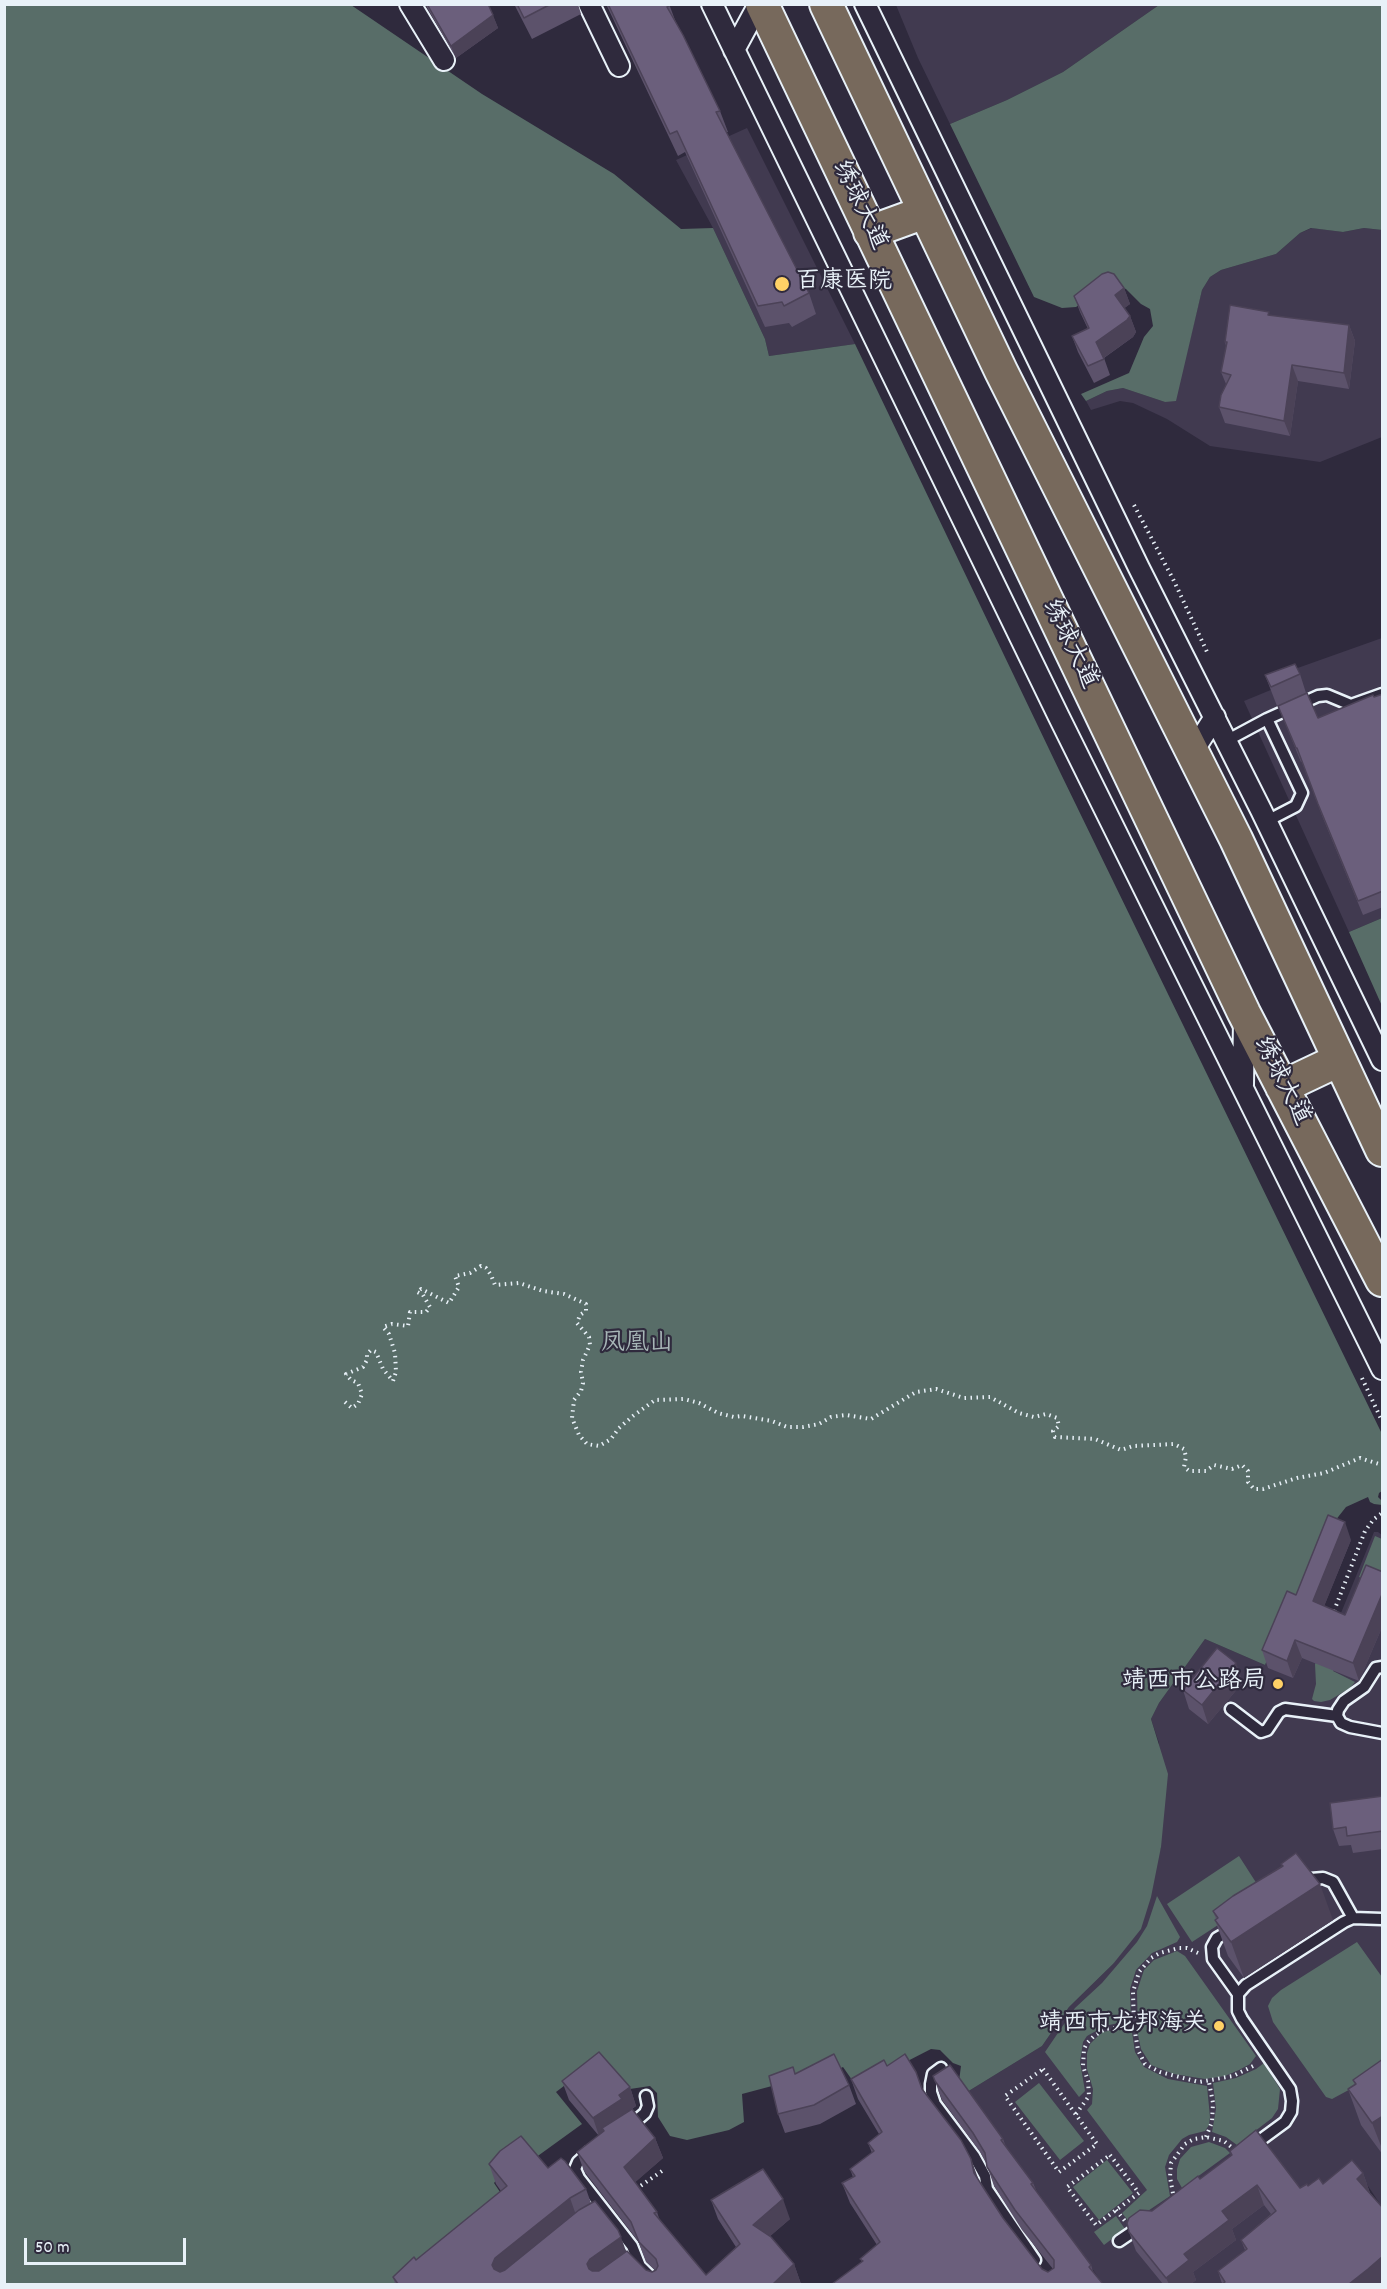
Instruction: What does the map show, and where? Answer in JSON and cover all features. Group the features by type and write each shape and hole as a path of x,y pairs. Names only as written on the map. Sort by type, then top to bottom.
{"main road":[{"name":"绣球大道","path":"760,4 1244,1013 1383,1280"},
{"path":"826,4 1000,371 1194,751 1383,1150"},
{"path":"870,232 925,212"},
{"path":"1282,1088 1340,1060"}],"street":[{"path":"410,4 444,60"},
{"path":"589,4 619,66"},
{"path":"712,4 1054,706 1383,1369"},
{"path":"734,50 760,4"},
{"path":"865,4 1146,581 1383,1060"},
{"path":"1119,604 1146,581"},
{"path":"1194,751 1215,717"},
{"path":"1236,839 1264,816"},
{"path":"1272,913 1299,889"},
{"path":"1243,1089 1244,1013"}],"lane":[{"path":"1226,741 1318,696 1327,695 1351,705 1383,694"},
{"path":"1264,816 1296,806 1302,793 1267,719"},
{"path":"1383,1667 1376,1668 1364,1687 1344,1701 1338,1710 1341,1723 1350,1727 1383,1733"},
{"path":"1231,1709 1261,1732 1267,1730 1279,1712 1285,1709 1338,1716"},
{"path":"1292,1891 1311,1880 1323,1878 1334,1882 1353,1918"},
{"path":"1238,1994 1246,1985 1274,1966 1353,1918 1383,1919"},
{"path":"1236,1927 1217,1938 1212,1947 1214,1959 1238,1994 1238,2012 1290,2089 1292,2101 1291,2112 1285,2122 1239,2156"},
{"path":"941,2068 933,2074 931,2084 935,2104 974,2156 985,2176 987,2189 1040,2267"},
{"path":"619,2133 639,2120 645,2113 648,2106 646,2096"},
{"path":"598,2145 583,2156 575,2169 600,2212 632,2246 632,2264 658,2284"},
{"path":"1119,2241 1174,2203"}],"path":[{"path":"345,1402 352,1408 358,1404 362,1394 358,1383 346,1374 363,1367 367,1354 371,1350 376,1352 383,1369 393,1381 396,1372 395,1353 389,1334 383,1327 392,1324 408,1326 410,1312 426,1312 429,1306 423,1295 417,1292 421,1288 449,1303 459,1287 455,1276 470,1273 481,1266 486,1268 495,1285 519,1283 543,1291 564,1294 586,1304 586,1311 580,1315 577,1323 590,1337 591,1345 583,1360 581,1372 583,1383 581,1391 574,1400 572,1418 579,1435 588,1444 599,1446 611,1439 619,1428 655,1400 684,1399 734,1417 742,1416 772,1421 787,1427 803,1427 819,1424 831,1417 846,1415 871,1419 916,1392 936,1389 964,1398 990,1397 1019,1413 1035,1417 1046,1414 1058,1418 1059,1426 1053,1431 1055,1437 1095,1439 1121,1450 1133,1446 1174,1444 1184,1449 1186,1457 1184,1467 1189,1471 1206,1471 1214,1465 1232,1469 1242,1466 1248,1471 1248,1482 1254,1488 1263,1489 1297,1478 1323,1473 1360,1458 1383,1465"},
{"path":"1334,1611 1365,1531 1374,1519 1383,1514"},
{"path":"1214,1959 1202,1956 1194,1950 1179,1948 1160,1953 1143,1966 1135,1981 1133,1992 1134,2026 1138,2050 1145,2064 1167,2075 1209,2082 1251,2069 1266,2054"},
{"path":"1076,2114 1089,2096 1088,2080 1083,2066 1084,2049 1087,2043 1105,2029 1134,2026"},
{"path":"1043,2069 1076,2114 1097,2144 1059,2172 1005,2096 1043,2069"},
{"path":"1206,2137 1212,2122 1213,2103 1209,2082"},
{"path":"1174,2203 1170,2177 1171,2163 1185,2144 1194,2139 1206,2137 1224,2141 1239,2156"},
{"path":"1110,2155 1139,2193 1116,2210 1096,2225 1067,2187 1110,2155"},
{"path":"600,2212 665,2169"}],"shaded area":[{"path":"896,5 1159,5 1063,72 1007,100 950,124 918,58"},
{"name":"百康医院","path":"747,128 855,344 769,356 765,339 713,228 676,160"},
{"path":"1312,228 1343,232 1364,228 1382,230 1382,437 1320,462 1210,446 1167,419 1133,403 1120,401 1091,410 1086,401 1107,391 1123,388 1165,402 1186,355 1202,290 1210,277 1221,270 1276,254 1300,233"},
{"path":"1382,638 1382,918 1349,932 1244,701 1295,680 1292,670"},
{"name":"靖西市龙邦海关","path":"1374,1532 1382,1535 1382,2207 1358,2171 1243,2260 1220,2284 1103,2284 967,2092 1042,2046 1069,2007 1113,1964 1161,1848 1159,1743 1151,1719 1159,1703 1205,1639 1265,1665 1290,1603 1335,1619 1341,1613"}],"green space":[{"name":"凤凰山","path":"5,5 351,5 482,94 614,174 681,229 713,228 765,339 769,356 855,344 1382,1434 1382,1491 1378,1497 1382,1505 1370,1502 1368,1497 1346,1507 1331,1526 1299,1606 1290,1604 1265,1665 1205,1639 1159,1703 1151,1719 1168,1774 1161,1847 1151,1897 1141,1929 1113,1964 1069,2007 1042,2046 967,2092 959,2081 961,2066 953,2063 940,2050 931,2049 857,2087 843,2067 811,2082 772,2086 742,2094 744,2122 729,2130 687,2140 670,2136 658,2117 657,2093 650,2086 630,2089 577,2076 556,2092 582,2124 535,2158 505,2169 494,2183 510,2207 400,2284 5,2284"},
{"path":"1159,5 1382,5 1382,230 1364,228 1343,232 1311,228 1300,233 1276,254 1221,270 1210,277 1202,290 1176,401 1165,402 1123,388 1107,391 1086,401 1081,394 1129,373 1144,337 1153,326 1150,309 1141,304 1126,289 1114,284 1103,288 1076,307 1062,308 1034,297 950,124 1007,100 1063,72"},
{"path":"1382,918 1382,1006 1349,932"},
{"path":"1375,1536 1382,1539 1382,1586 1359,1577"},
{"path":"1351,1627 1333,1671 1355,1682 1350,1688 1330,1700 1314,1701 1312,1699 1316,1684 1315,1664 1318,1658"},
{"path":"1239,1856 1264,1895 1192,1942 1167,1904"},
{"path":"1157,1896 1180,1937 1177,1942 1152,1953 1136,1970 1130,1989 1131,2020 1105,2026 1087,2036 1083,2042 1080,2062 1085,2091 1079,2097 1045,2052 1075,2008 1102,1983 1137,1942 1147,1926"},
{"path":"1357,1942 1382,1977 1382,2072 1332,2099 1326,2097 1273,2022 1268,2006 1272,1998 1281,1990"},
{"path":"1177,1951 1185,1956 1256,2056 1250,2064 1225,2076 1205,2079 1174,2074 1151,2065 1141,2049 1138,2035 1137,1991 1144,1970 1154,1960"},
{"path":"1128,2028 1132,2032 1135,2052 1144,2067 1168,2079 1207,2086 1210,2117 1205,2131 1182,2139 1169,2155 1165,2167 1170,2196 1130,2223 1122,2213 1147,2190 1087,2110 1092,2104 1093,2089 1087,2069 1087,2053 1090,2044 1102,2032"},
{"path":"1264,2063 1280,2089 1278,2109 1272,2118 1237,2145 1226,2137 1212,2132 1216,2109 1213,2083 1236,2078"},
{"path":"1039,2083 1084,2141 1060,2160 1015,2102"},
{"path":"1209,2142 1225,2148 1230,2153 1182,2188 1177,2179 1180,2159 1191,2147"},
{"path":"1107,2160 1133,2193 1099,2220 1073,2187"},
{"path":"1116,2216 1125,2229 1104,2245 1094,2232"}],"building":[{"path":"427,4 488,4 493,15 451,46"},
{"path":"517,4 551,4 524,18"},
{"path":"608,4 669,4 667,7 720,111 716,112 809,293 784,306 782,302 758,306 677,131 670,134"},
{"path":"1108,272 1114,274 1124,288 1115,295 1130,316 1096,342 1104,359 1088,366 1072,336 1089,328 1074,296 1102,274"},
{"path":"1230,305 1269,312 1268,315 1349,325 1344,373 1292,365 1284,421 1219,407 1221,395 1231,375 1221,372 1227,342 1225,342"},
{"path":"1295,664 1300,674 1271,687 1265,675"},
{"path":"1307,693 1318,718 1373,695 1374,697 1383,694 1383,891 1358,901 1278,706"},
{"path":"1328,1515 1345,1522 1313,1601 1345,1615 1366,1565 1383,1572 1383,1592 1353,1663 1295,1640 1287,1661 1262,1650 1287,1591 1296,1595"},
{"path":"1217,1648 1236,1663 1202,1705 1183,1690"},
{"path":"1383,1796 1383,1831 1347,1836 1346,1827 1333,1829 1330,1803"},
{"path":"1296,1853 1320,1884 1231,1942 1215,1920 1218,1918 1213,1911 1233,1896 1283,1866 1281,1864"},
{"path":"599,2052 630,2087 619,2095 622,2099 593,2118 562,2081"},
{"path":"834,2054 849,2085 814,2105 778,2114 769,2076 793,2067 795,2074"},
{"path":"905,2054 916,2072 922,2089 961,2140 971,2159 974,2173 1003,2218 1042,2269 1048,2272 1054,2268 1054,2260 1015,2210 987,2167 985,2153 973,2133 935,2081 933,2076 950,2065 1103,2284 832,2284 863,2261 860,2259 880,2242 842,2183 855,2176 850,2169 874,2151 868,2143 882,2132 851,2079 884,2060 887,2066"},
{"path":"1383,2059 1383,2116 1372,2123 1348,2089 1356,2084 1353,2080"},
{"path":"632,2109 655,2138 624,2167 657,2212 654,2213 706,2275 740,2244 711,2200 763,2169 783,2199 753,2225 771,2237 794,2264 773,2284 398,2284 393,2277 414,2257 416,2260 507,2186 489,2164 500,2151 521,2136 548,2168 561,2158 565,2161 586,2189 570,2198 495,2258 492,2265 494,2269 500,2272 505,2270 579,2210 595,2201 621,2237 590,2259 587,2264 589,2269 599,2271 627,2251 646,2270 652,2272 656,2270 658,2266 656,2259 639,2242 631,2222 577,2152 604,2131 602,2128"},
{"path":"1256,2130 1300,2188 1307,2184 1308,2186 1319,2178 1323,2184 1352,2160 1363,2173 1357,2179 1383,2208 1383,2256 1349,2284 1222,2284 1225,2282 1218,2271 1247,2249 1241,2240 1276,2211 1257,2185 1222,2211 1229,2220 1184,2254 1189,2260 1166,2278 1129,2232 1127,2223 1129,2218 1140,2210 1152,2211 1198,2176 1200,2179 1232,2155 1230,2151"}],"place":[{"name":"百康医院","path":"782,284"},
{"name":"靖西市公路局","path":"1278,1684"},
{"name":"靖西市龙邦海关","path":"1219,2026"}]}
